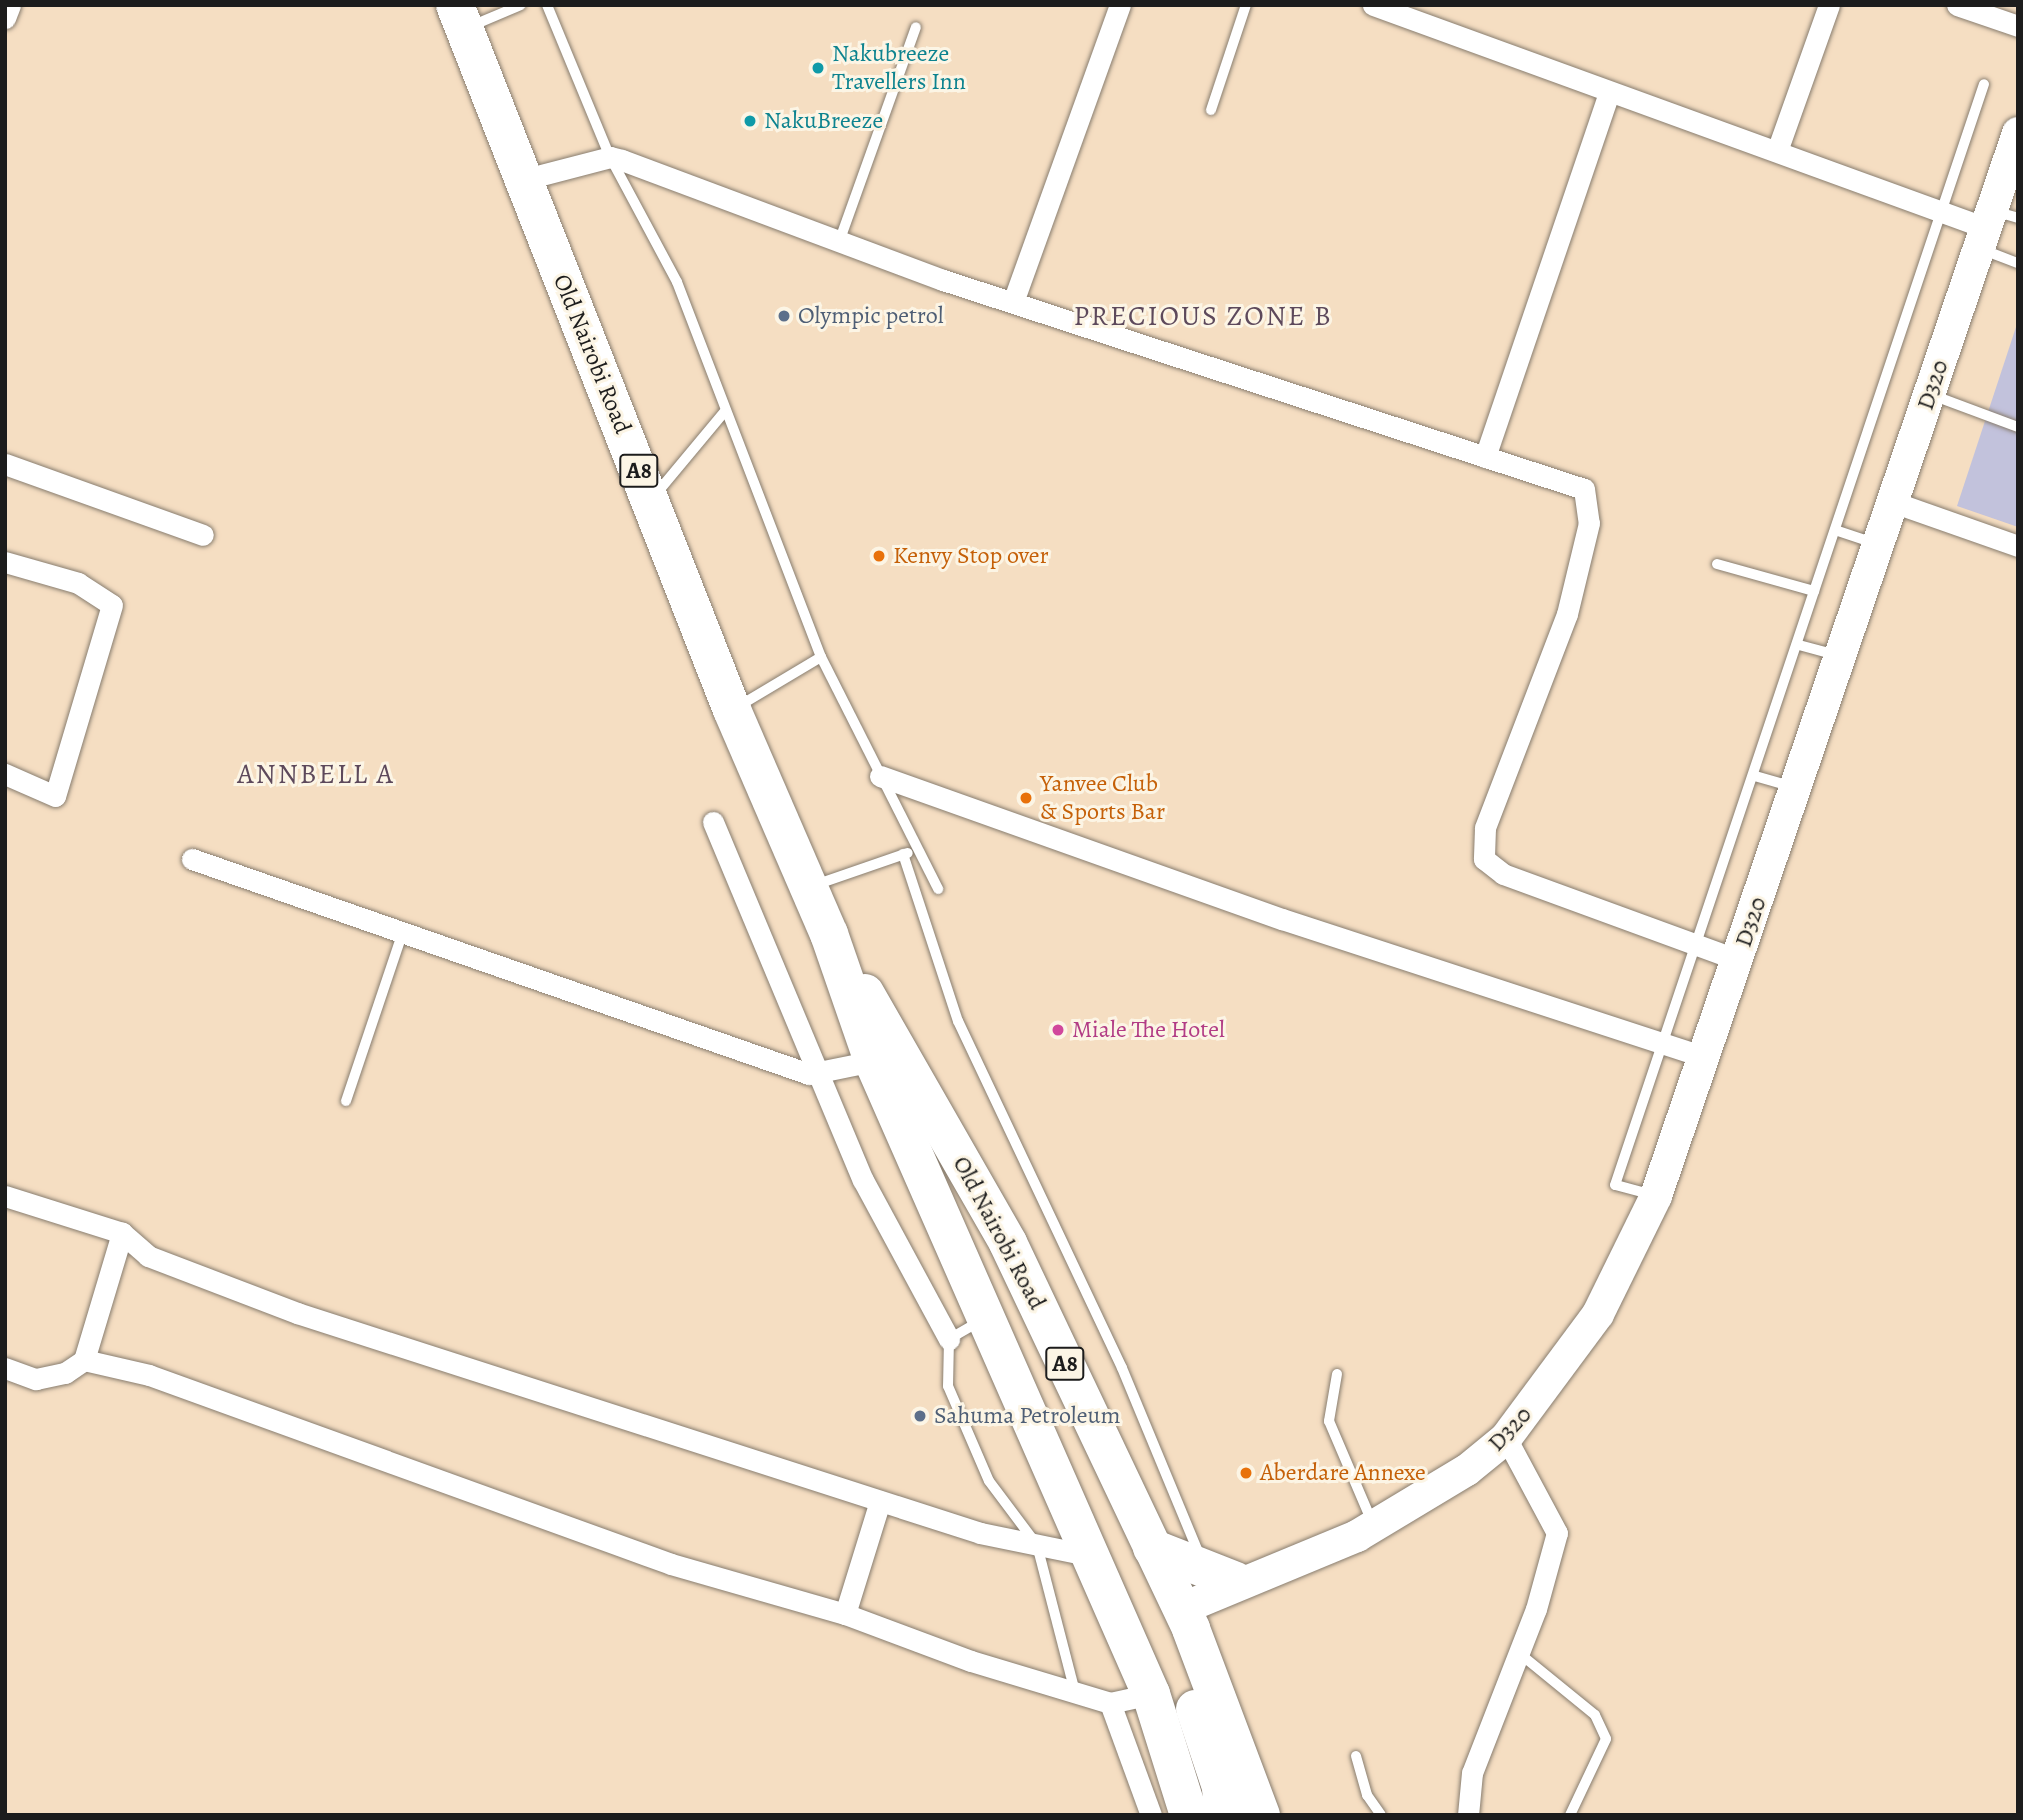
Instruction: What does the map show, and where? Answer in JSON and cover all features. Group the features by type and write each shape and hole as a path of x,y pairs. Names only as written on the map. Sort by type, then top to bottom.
{"highway":[{"name":"Old Nairobi Road","path":"460,17 732,709 829,934 873,1061 962,1256 1151,1694 1189,1815"},
{"name":"Old Nairobi Road","path":"829,934 1008,1243 1152,1548 1261,1815"},
{"path":"962,1256 1181,1621 1222,1787 1223,1815"},
{"path":"1152,1548 1222,1578"}],"street":[{"path":"5,18 10,5"},
{"path":"1013,302 1120,5"},
{"path":"1373,5 1405,11 1609,93 1944,211 1994,226"},
{"path":"1777,151 1829,5"},
{"path":"1957,5 2018,26"},
{"path":"1485,457 1609,93"},
{"name":"D320","path":"1181,1621 1222,1578 1285,1567 1375,1527 1506,1438 1598,1314 1656,1196 1702,1056 1738,960 1836,655 1994,226 2018,133"},
{"path":"522,180 610,157 839,242 1013,302 1584,489 1589,523 1567,614 1485,828 1484,859 1503,874 1738,960"},
{"path":"5,464 203,535"},
{"path":"1893,502 2018,546"},
{"path":"5,562 78,583 112,606 55,796 5,774"},
{"path":"880,776 1660,1044 1702,1056"},
{"path":"713,822 863,1180 949,1339"},
{"path":"192,859 404,929 816,1073 873,1061"},
{"path":"5,1196 122,1233 148,1256 297,1313 880,1501 1037,1545 1092,1556"},
{"path":"5,1368 36,1379 65,1373 84,1360 122,1233"},
{"path":"84,1360 149,1375 671,1564 845,1614 1110,1703 1151,1694"},
{"path":"1468,1815 1472,1773 1519,1653 1557,1533 1506,1438"},
{"path":"845,1614 880,1501"},
{"name":"D320","path":"1181,1621 1247,1598 1285,1567"},
{"path":"1110,1703 1151,1815"}],"lane":[{"path":"460,17 521,5"},
{"path":"547,5 610,157 677,282 821,657 938,889"},
{"path":"1211,110 1246,5"},
{"path":"839,242 916,27"},
{"path":"1656,1196 1615,1185 1660,1044 1799,645 1814,591 1944,211 1984,84"},
{"path":"1994,226 2018,263"},
{"path":"1930,394 2018,426"},
{"path":"651,501 726,410"},
{"path":"1835,530 1877,544"},
{"path":"1717,565 1814,591"},
{"path":"1799,645 1836,655"},
{"path":"732,709 821,657"},
{"path":"1755,776 1795,787"},
{"path":"809,887 918,850"},
{"path":"903,854 958,1021 1222,1578"},
{"path":"346,1101 404,929"},
{"path":"988,1316 949,1339 948,1385 989,1481 1037,1545 1075,1692"},
{"path":"1337,1374 1329,1421 1375,1527"},
{"path":"1519,1653 1595,1715 1606,1739 1570,1815"},
{"path":"1356,1756 1367,1795 1381,1815"}],"shaded area":[{"path":"2018,321 2018,527 1957,506"}],"place":[{"name":"Nakubreeze Travellers Inn","path":"818,68"},
{"name":"NakuBreeze","path":"750,121"},
{"name":"Olympic petrol","path":"784,316"},
{"name":"Kenvy Stop over","path":"879,556"},
{"name":"Yanvee Club & Sports Bar","path":"1026,798"},
{"name":"Miale The Hotel","path":"1058,1030"},
{"name":"Sahuma Petroleum","path":"920,1416"},
{"name":"Aberdare Annexe","path":"1246,1473"}],"district":[{"name":"PRECIOUS ZONE B","path":"1203,316"},
{"name":"ANNBELL A","path":"316,774"}]}
